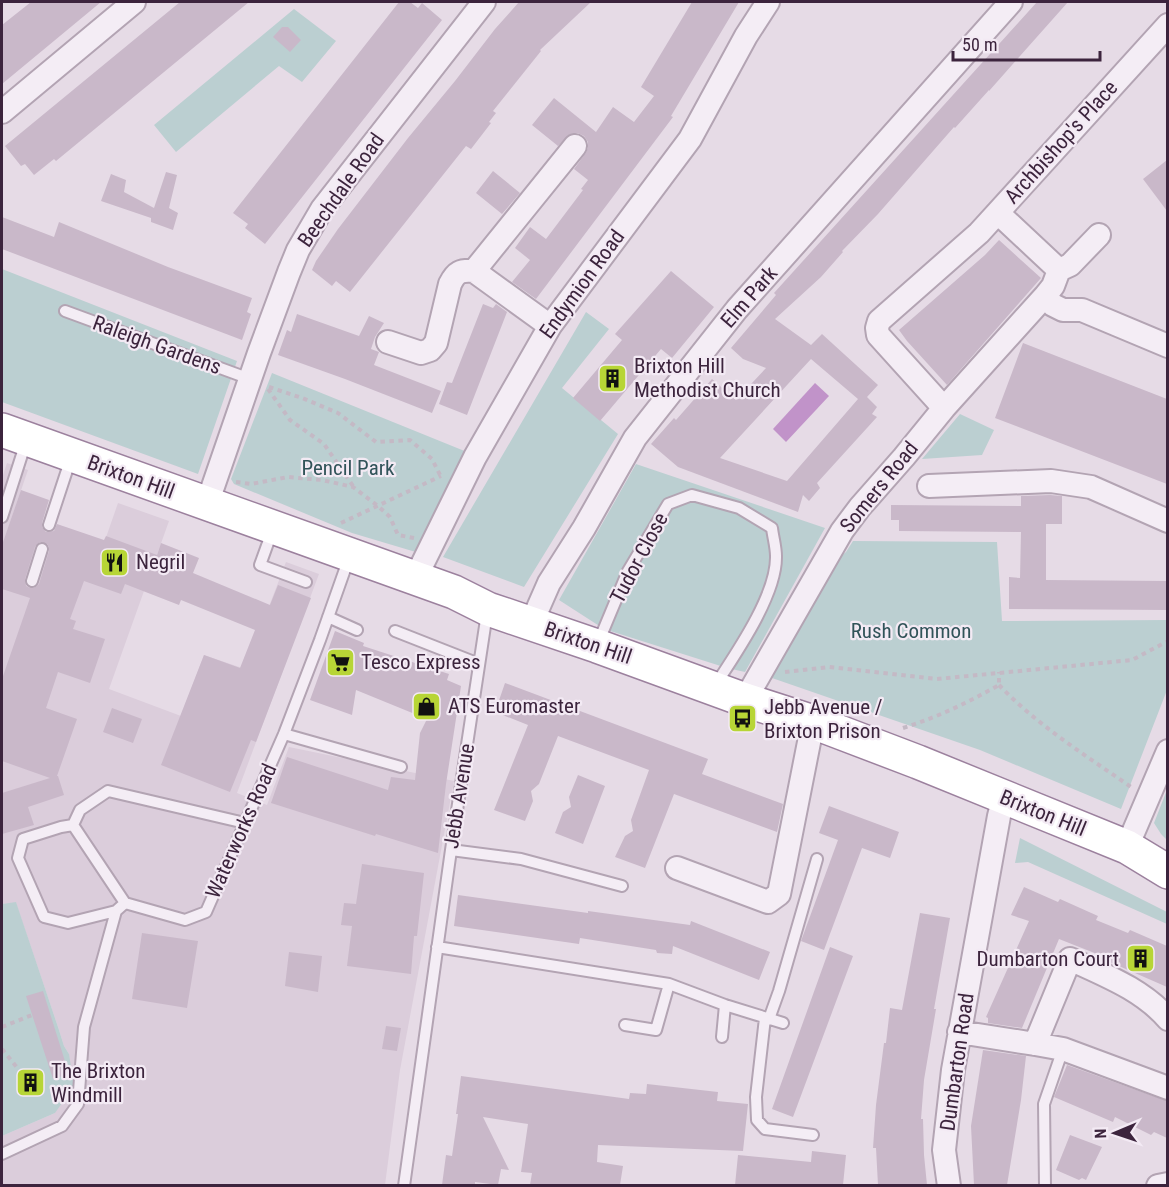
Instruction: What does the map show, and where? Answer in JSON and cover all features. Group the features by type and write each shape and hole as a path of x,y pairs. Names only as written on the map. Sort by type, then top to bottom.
{"highway":[{"name":"Brixton Hill","path":"14,434 72,455 211,493 273,528 454,592 488,609 813,722 918,762 1127,847 1167,872"}],"street":[{"path":"2,112 134,2"},
{"name":"Endymion Road","path":"415,579 475,457 550,326 690,139 746,36 768,2"},
{"name":"Elm Park","path":"531,624 549,583 584,528 635,438 737,309 1011,2"},
{"name":"Beechdale Road","path":"211,493 258,382 289,272 309,229 477,4"},
{"name":"Archbishop's Place","path":"944,408 878,335 879,321 979,233 1167,25"},
{"path":"474,271 575,146"},
{"path":"998,213 1059,270 1070,265 1099,235"},
{"path":"388,342 421,353 430,350 436,343 450,284 455,275 463,270 474,271 550,326"},
{"name":"Somers Road","path":"745,700 842,531 944,408 1045,296 1053,286 1059,270"},
{"path":"1045,296 1053,305 1063,310 1082,310 1167,346"},
{"path":"929,486 1061,482 1091,487 1167,521"},
{"path":"677,868 768,902 779,894 813,722"},
{"path":"1127,847 1167,751"},
{"name":"Dumbarton Road","path":"949,1185 944,1149 953,1070 1004,797"},
{"path":"1035,1044 1070,960 1123,983 1160,1010 1167,1019"},
{"path":"959,1032 1063,1050 1167,1088"},
{"path":"1158,1185 1167,1184"}],"lane":[{"name":"Raleigh Gardens","path":"64,311 258,382"},
{"path":"2,517 14,434"},
{"path":"49,525 72,455"},
{"name":"Tudor Close","path":"597,646 628,571 668,504 692,495 739,508 772,528 777,557 770,591 714,688"},
{"path":"273,528 260,565 306,582"},
{"path":"32,581 42,549"},
{"name":"Waterworks Road","path":"125,903 185,920 206,912 284,734 350,555"},
{"name":"Jebb Avenue","path":"404,1185 451,850 488,609"},
{"path":"328,617 357,630"},
{"path":"394,631 480,664"},
{"path":"284,734 401,767"},
{"path":"73,825 80,810 108,791 245,823"},
{"path":"73,825 125,903 116,911 68,923 44,917 18,858 23,839 61,826 73,825"},
{"path":"451,850 521,859 622,886"},
{"path":"813,1135 765,1129 757,1119 756,1097 767,1018 780,991 817,859"},
{"path":"2,1154 62,1126 78,1104 84,1027 116,911"},
{"path":"437,948 669,984 783,1023"},
{"path":"625,1025 656,1030 669,984"},
{"path":"722,1036 725,1005"},
{"path":"1046,1185 1044,1104 1063,1050"}],"path":[{"path":"258,382 338,413 376,442 410,440 432,459 441,476 441,485"},
{"path":"258,382 290,420 324,444 353,486 390,518 398,535 421,540 431,546"},
{"path":"337,526 441,476"},
{"path":"211,493 232,482 251,484 288,477 353,486"},
{"path":"783,672 829,667 937,679 1132,660 1167,641"},
{"path":"999,672 999,685 1016,702 1134,789"},
{"path":"902,729 960,706 999,685"},
{"path":"2,1027 32,1015"},
{"path":"2,1049 24,1076"}],"shaded area":[{"path":"815,383 829,396 786,442 773,429"},
{"path":"7,463 28,470 4,540 33,547 95,569 118,503 169,521 109,689 181,716 204,655 245,669 286,562 319,574 237,793 267,805 289,747 454,781 400,1070 385,1185 2,1185 2,1136 55,1113 69,1054 64,1046 16,903 2,904 2,478"}],"green space":[{"path":"294,9 336,41 302,82 279,66 176,152 154,125"},
{"path":"2,269 237,361 198,474 2,402"},
{"path":"586,312 609,329 562,388 618,434 524,587 443,557"},
{"name":"Pencil Park","path":"272,373 467,452 419,553 352,533 234,484 231,479"},
{"path":"960,414 994,430 982,455 922,459"},
{"path":"636,464 825,528 745,672 604,629 559,600"},
{"name":"Rush Common","path":"853,541 997,542 1002,621 1167,620 1167,690 1121,809 980,750 772,678 803,618 839,558"},
{"path":"1167,790 1167,840 1154,823"},
{"path":"1020,838 1167,912 1167,924 1028,862 1015,863"},
{"path":"16,902 64,1046 69,1054 74,1086 55,1113 2,1136 2,904"}],"building":[{"path":"31,2 101,2 2,84 2,25"},
{"path":"180,2 249,2 56,161 54,159 34,175 25,164 21,166 5,146"},
{"path":"399,2 410,2 418,8 422,3 442,20 265,244 245,228 248,224 233,213"},
{"path":"519,2 591,2 540,50 493,111 496,113 489,122 491,123 471,149 466,146 350,292 336,281 332,286 312,270 316,261 408,138"},
{"path":"692,2 739,2 671,116 673,117 536,299 512,282 530,260 515,248 530,227 546,239 583,190 581,189 588,180 574,169 585,154 588,142 578,133 570,134 558,146 532,125 554,98 596,132 613,107 634,122 654,96 641,87"},
{"path":"1037,2 1068,2 821,277 775,319 811,345 822,334 878,385 867,397 877,407 872,414 877,417 817,483 820,488 809,501 803,495 798,512 678,467 651,444 674,418 676,420 712,379 736,400 766,368 743,359 731,348 776,295 774,293","holes":["811,359 858,399 787,481 720,458"]},
{"path":"282,27 288,27 301,40 290,52 273,37"},
{"path":"1167,160 1167,211 1143,179"},
{"path":"493,171 520,193 502,214 476,193"},
{"path":"166,172 177,175 169,208 178,213 173,230 151,222 151,218 101,201 111,174 126,180 124,192 154,208"},
{"path":"2,217 54,237 59,222 168,267 252,298 247,312 251,314 242,340 2,249"},
{"path":"999,240 1041,278 947,385 899,330"},
{"path":"671,271 714,307 672,358 661,349 600,421 573,398 622,340 615,334"},
{"path":"483,304 493,308 496,304 507,312 467,415 439,404 447,382 452,383"},
{"path":"297,314 359,336 369,316 384,323 371,349 379,352 374,365 441,391 432,413 278,355 287,330 291,332"},
{"path":"1023,343 1167,399 1167,484 995,418"},
{"path":"21,490 49,500 42,523 46,532 54,531 57,524 104,540 106,536 157,555 161,543 199,558 193,573 270,605 278,585 311,598 256,742 251,740 230,792 161,765 204,655 240,668 255,630 181,600 179,605 125,584 121,594 84,581 70,619 76,621 73,629 105,639 90,683 58,672 46,708 77,719 57,776 64,795 28,807 34,825 2,834 2,793 50,778 2,761 2,679 30,598 2,589 2,545","holes":["40,542 47,544 49,551 39,584 30,588 26,586 25,579 35,547"]},
{"path":"1021,496 1062,496 1062,524 1046,524 1046,580 1167,581 1167,610 1009,609 1009,577 1020,578 1021,532 899,531 899,520 891,520 891,505 1021,506"},
{"path":"335,631 364,643 363,646 449,674 447,680 461,686 438,853 271,803 287,757 388,790 391,777 415,780 420,733 427,719 356,690 352,715 310,700"},
{"path":"505,683 708,759 702,774 783,804 777,832 674,794 645,868 615,857 625,836 633,831 631,820 649,770 558,736 539,784 531,791 533,801 525,821 494,810 528,725 495,712"},
{"path":"112,708 142,719 133,743 103,732"},
{"path":"578,775 605,786 583,844 555,833 563,812 571,807 569,797"},
{"path":"829,806 899,832 890,858 862,848 824,950 801,941 838,840 819,833"},
{"path":"362,864 424,873 417,936 414,936 411,974 347,966 352,926 341,925 344,903 356,904"},
{"name":"Dumbarton Court","path":"1024,887 1058,902 1060,899 1098,916 1096,920 1128,933 1130,930 1167,946 1167,987 1059,939 1022,1028 988,1023 986,1017 1029,921 1011,915"},
{"path":"458,895 690,925 691,921 770,952 759,980 673,946 672,954 657,953 656,950 580,938 579,944 454,926"},
{"path":"920,913 950,918 924,1080 921,1119 923,1119 927,1185 878,1185 876,1148 873,1148 884,1043 886,1043 890,1008 902,1010"},
{"path":"142,933 198,941 187,1008 132,999"},
{"path":"830,947 853,956 793,1117 772,1109"},
{"path":"289,952 322,956 318,992 285,986"},
{"path":"43,991 69,1074 53,1079 26,996"},
{"path":"386,1026 401,1028 397,1051 382,1049"},
{"path":"983,1050 1026,1056 1007,1185 974,1185 971,1126"},
{"path":"1067,1065 1167,1101 1167,1138 1154,1132 1151,1135 1115,1117 1113,1122 1054,1097"},
{"name":"The Brixton Windmill","path":"30,1074 42,1076 38,1088 33,1092 22,1092 21,1081 24,1076"},
{"path":"461,1076 629,1099 630,1093 646,1094 647,1084 718,1092 717,1101 748,1104 743,1151 598,1145 597,1162 623,1166 620,1185 530,1185 532,1173 521,1172 528,1124 483,1117 509,1170 501,1169 498,1185 475,1182 475,1185 442,1185 446,1155 452,1156"},
{"path":"1070,1135 1102,1147 1086,1180 1082,1178 1079,1180 1056,1170"},
{"path":"812,1151 846,1155 843,1185 735,1185 738,1155 811,1162"}],"place":[{"name":"Brixton Hill Methodist Church","path":"613,378"},
{"name":"Negril","path":"115,562"},
{"name":"Tesco Express","path":"340,662"},
{"name":"ATS Euromaster","path":"427,706"},
{"name":"Jebb Avenue / Brixton Prison","path":"743,719"},
{"name":"Dumbarton Court","path":"1140,959"},
{"name":"The Brixton Windmill","path":"30,1083"}]}
